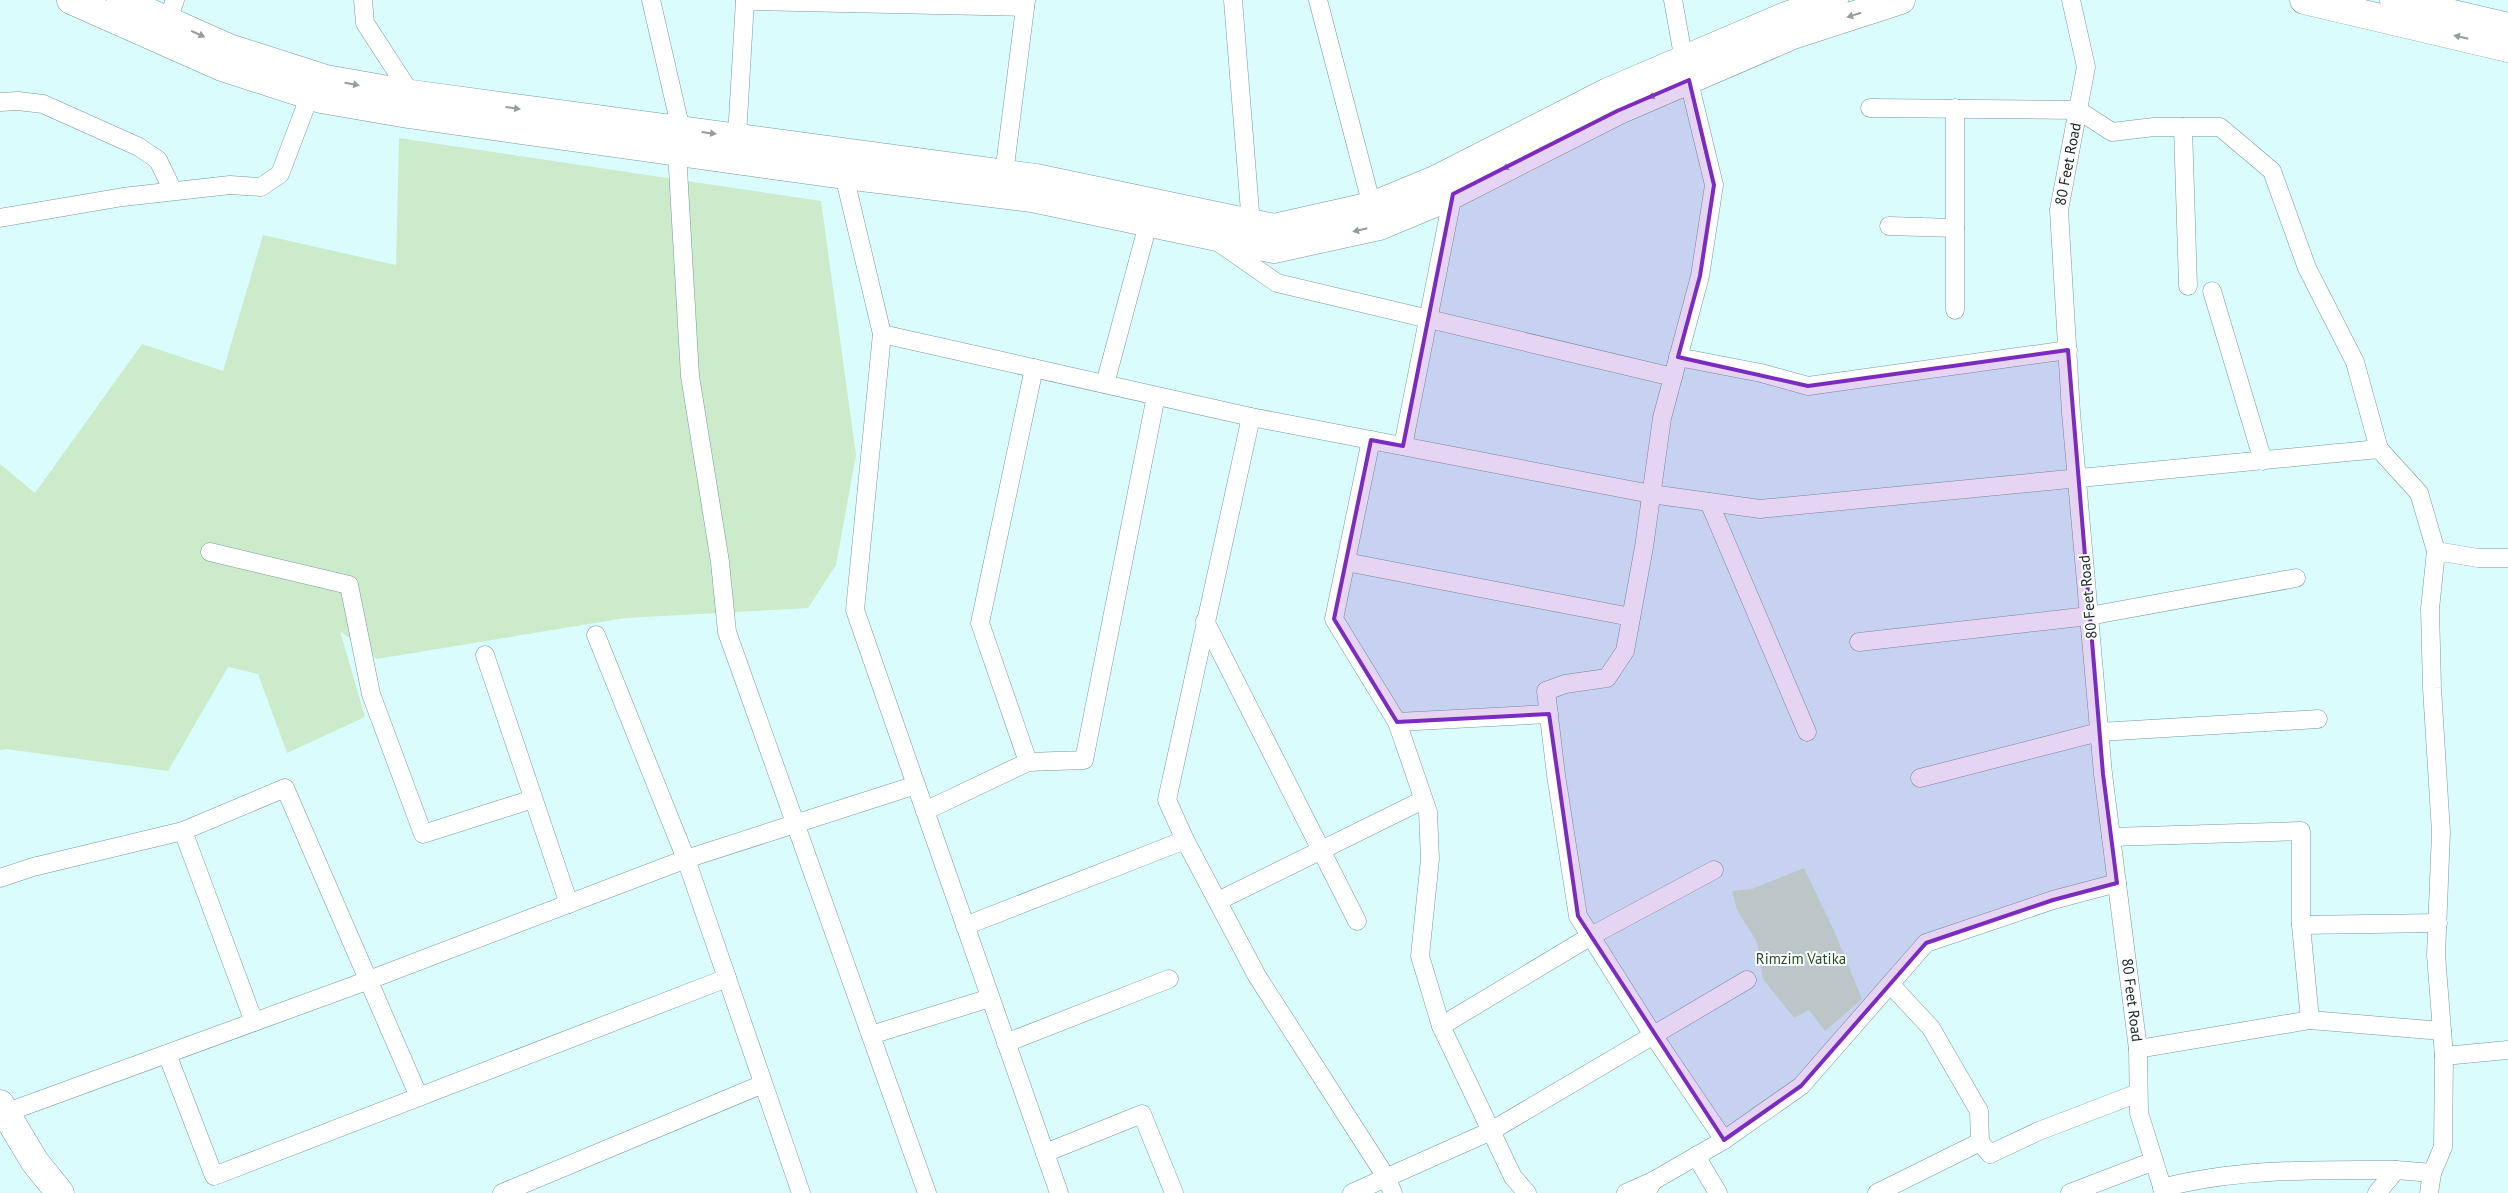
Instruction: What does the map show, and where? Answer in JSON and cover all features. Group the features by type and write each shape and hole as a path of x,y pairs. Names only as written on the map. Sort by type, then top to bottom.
{"highway":[{"path":"71,0 168,20 222,67 310,95 408,114 679,141 847,163 1036,178 1274,228 1372,206 1435,180 1608,92 1686,71 1900,0"},
{"path":"121,0 229,48 326,79 679,141 737,137 847,163 1032,198 1148,224 1274,249 1379,226 1453,194 1617,111 1786,16 1834,0"},
{"path":"2304,0 2508,48"},
{"path":"2394,0 2508,27"},
{"path":"3,1108 35,1162 60,1193"}],"street":[{"path":"363,0 366,23 411,94"},
{"path":"651,0 679,141 690,376 720,562 727,632 927,1193"},
{"path":"737,137 745,0 1025,3 1004,174"},
{"path":"1232,0 1251,224"},
{"path":"1318,0 1372,206"},
{"path":"1673,0 1686,71 1714,185 1700,276 1662,418 1625,651 1607,678 1565,684 1546,691 1556,775 1578,916 1653,1035 1724,1140"},
{"name":"80 Feet Road","path":"2071,0 2086,67 2059,210 2068,350 2099,732 2138,1049 2139,1113 2163,1190"},
{"path":"0,218 123,197 230,185 260,187 280,174 310,95"},
{"path":"0,102 18,101 43,104 139,147 158,160 174,191"},
{"path":"1870,108 2078,110 2112,132 2154,127 2220,127 2272,171 2307,268 2355,362 2379,449 2419,493 2436,551 2430,609 2432,688 2441,832 2436,955 2444,1056 2444,1147 2432,1173 2429,1193"},
{"path":"1955,108 1955,310"},
{"path":"2183,127 2188,286"},
{"path":"847,163 882,334 855,610 1059,1193"},
{"path":"1403,446 1453,194"},
{"path":"1105,384 1148,224"},
{"path":"1889,226 1955,228"},
{"path":"1211,237 1277,283 1673,377"},
{"path":"2212,291 2263,461"},
{"path":"882,334 1251,417 1651,494 1760,509 2379,449"},
{"path":"1678,357 1761,373 1808,386 2068,350"},
{"path":"1028,762 980,623 1034,368"},
{"path":"925,811 1028,762 1084,760 1156,396"},
{"path":"1251,417 1167,800 1185,840 1257,976 1386,1176 1394,1193"},
{"path":"1371,440 1334,619 1397,722 1428,812 1430,859 1420,956 1441,1026 1513,1176 1527,1193"},
{"path":"1709,502 1807,732"},
{"path":"2436,551 2478,558 2508,558"},
{"path":"210,552 349,585 370,694 423,834 533,798"},
{"path":"1346,562 1631,617"},
{"path":"1859,642 2089,616 2296,578"},
{"path":"1206,621 1357,921"},
{"path":"596,635 686,859 800,1193"},
{"path":"485,655 568,904"},
{"path":"1397,722 1549,714"},
{"path":"1920,778 2099,732 2318,719"},
{"path":"3,1108 167,1054 369,980 686,859 916,785"},
{"path":"0,878 33,867 183,831 285,788 419,1097"},
{"path":"1218,901 1424,800"},
{"path":"183,831 254,1022"},
{"path":"2111,837 2302,831 2302,925 2310,1020"},
{"path":"965,926 1185,840"},
{"path":"1441,1026 1591,936 1714,870"},
{"path":"1626,1193 1649,1187 1724,1140 1801,1086 1926,943 2053,900 2117,883"},
{"path":"2302,925 2438,923"},
{"path":"167,1054 214,1176 727,978"},
{"path":"1006,1043 1169,979"},
{"path":"1352,1193 1386,1176 1491,1131 1747,980"},
{"path":"1890,984 1931,1028 1979,1111 1980,1142 1990,1154 2039,1131 2138,1093"},
{"path":"871,1035 990,998"},
{"path":"2138,1049 2310,1020 2442,1031"},
{"path":"2444,1056 2508,1050"},
{"path":"502,1193 764,1084"},
{"path":"1044,1151 1144,1108"},
{"path":"1044,1151 1142,1114 1174,1193"},
{"path":"1877,1193 1980,1142"},
{"path":"1696,1156 1718,1193"},
{"path":"2070,1193 2154,1161"},
{"path":"2163,1190 2216,1177 2270,1171 2396,1170 2432,1173"},
{"path":"2377,1193 2396,1170"}],"highlighted area":[{"path":"1689,80 1714,185 1700,276 1678,357 1808,386 2068,350 2103,774 2117,883 2053,900 1926,943 1801,1086 1724,1140 1578,916 1549,714 1397,722 1334,619 1371,440 1403,446 1453,194 1617,111"}],"green space":[{"path":"399,138 821,201 856,455 836,565 808,608 625,618 377,659 340,631 365,717 287,753 258,674 228,667 168,771 6,749 0,750 0,464 35,493 142,344 223,371 263,235 396,265"},
{"name":"Rimzim Vatika","path":"1804,868 1836,935 1862,999 1825,1031 1809,1010 1794,1018 1763,979 1757,942 1737,910 1732,891 1752,889"}]}
